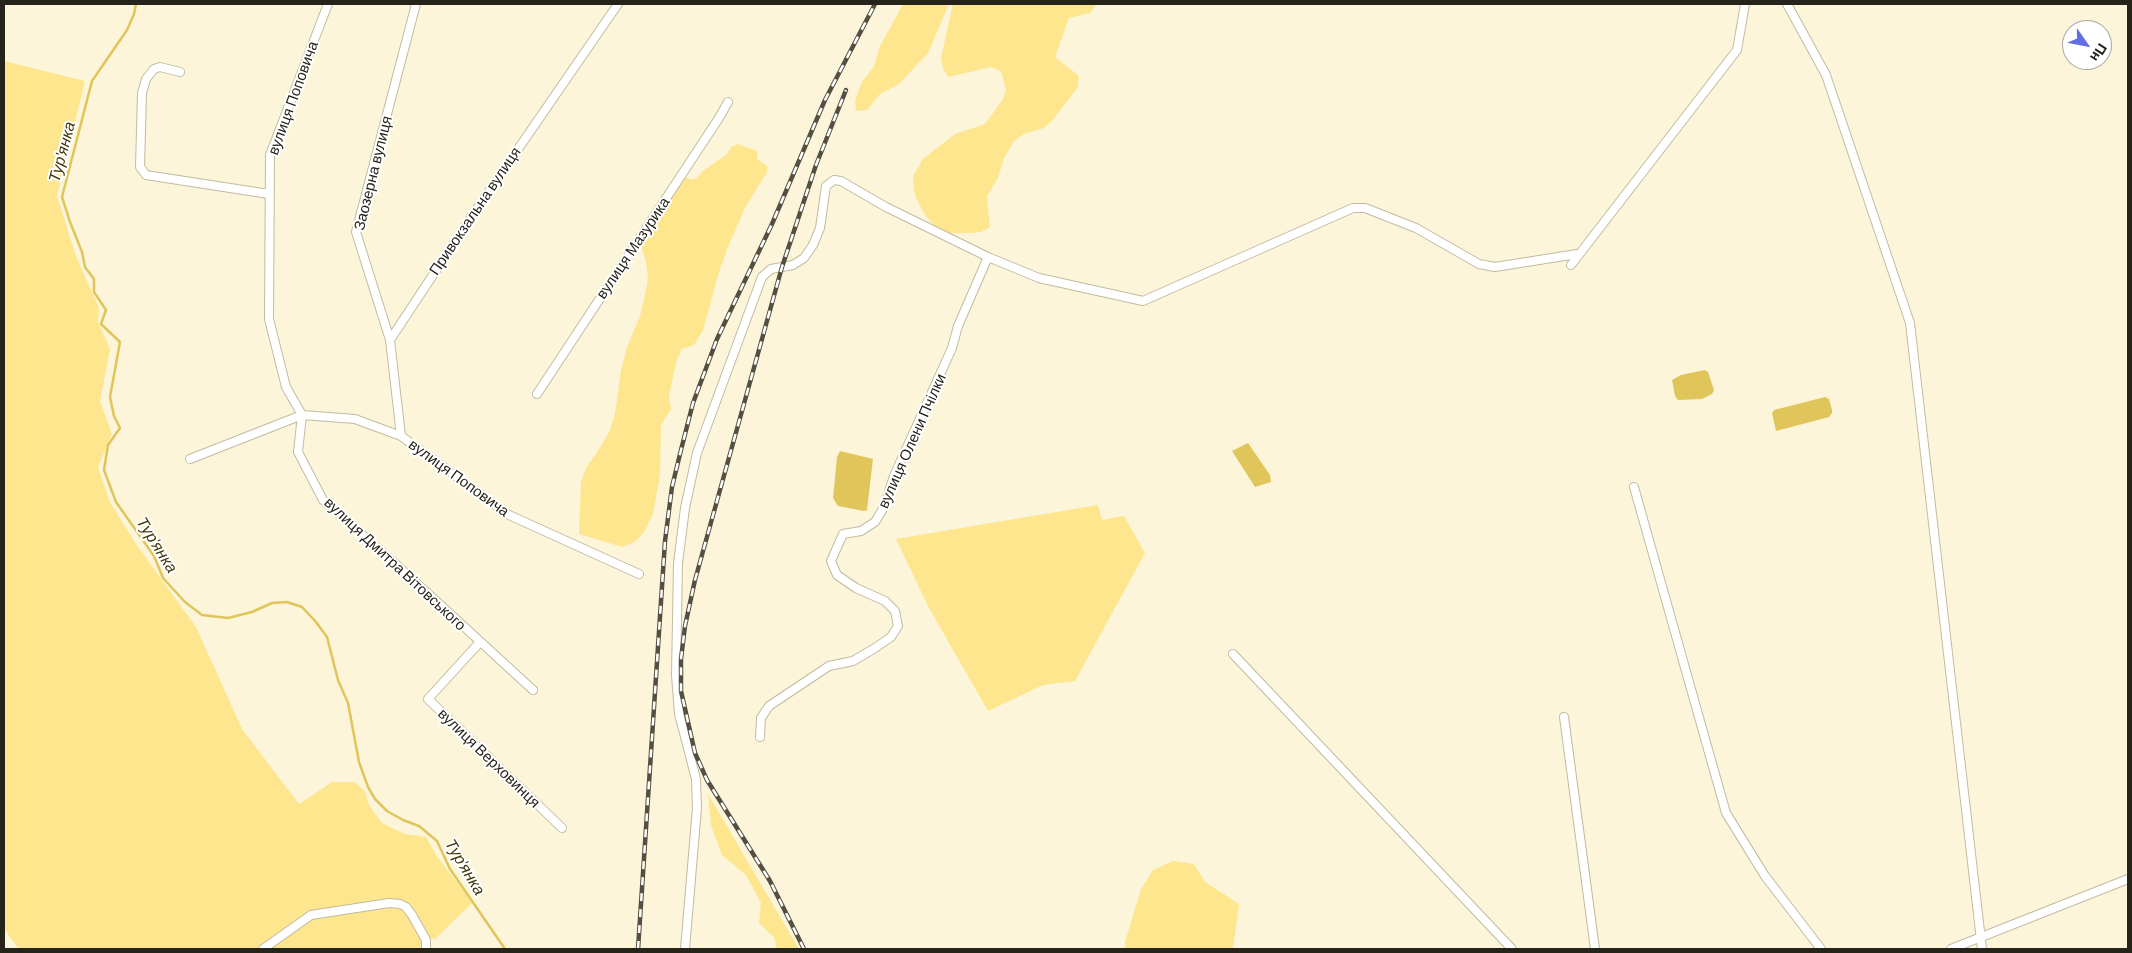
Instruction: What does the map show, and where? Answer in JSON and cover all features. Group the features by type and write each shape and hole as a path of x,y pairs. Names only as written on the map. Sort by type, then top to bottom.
{"street":[{"name":"вулиця Поповича","path":"302,415 286,387 269,319 270,155 328,4"},
{"name":"Заозерна вулиця","path":"390,340 356,232 416,4"},
{"name":"Привокзальна вулиця","path":"390,340 616,4"},
{"path":"1571,264 1737,50 1745,4"},
{"path":"1787,4 1826,75 1910,323 1982,949"},
{"path":"180,72 160,67 154,69 146,79 142,93 140,167 146,175 270,194"},
{"name":"вулиця Мазурика","path":"537,394 714,127 728,102"},
{"path":"685,949 698,808 696,779 680,714 676,675 678,563 684,508 697,453 762,277 771,269 793,265 804,258 820,228 826,186 834,180 840,181 886,207 988,257 1039,278 1143,301 1353,208 1365,208 1416,228 1479,264 1495,266 1577,254"},
{"name":"вулиця Олени Пчілки","path":"760,736 761,718 769,706 829,666 853,660 875,648 892,636 898,626 895,611 885,601 856,588 837,576 832,562 843,534 861,531 875,522 884,507 894,476 952,348 958,326 988,257"},
{"path":"390,340 401,436"},
{"name":"вулиця Поповича","path":"190,459 302,415 355,419 401,436 509,515 640,574"},
{"name":"вулиця Дмитра Вітовського","path":"302,415 298,452 323,500 533,690"},
{"path":"1634,487 1726,813 1765,876 1821,949"},
{"name":"вулиця Верховинця","path":"480,642 428,700 562,828"},
{"path":"1233,654 1512,949"},
{"path":"1564,717 1595,949"},
{"path":"1951,949 2128,879"},
{"path":"263,949 311,915 390,903 400,904 412,915 426,940 426,949"}],"shaded area":[{"path":"903,4 949,4 928,53 899,84 880,94 867,110 856,111 855,100 862,82 874,66 880,46"},
{"path":"953,4 1097,4 1090,13 1069,18 1055,57 1079,76 1078,87 1052,121 1044,128 1024,134 1014,141 1004,158 998,178 987,196 990,227 981,232 949,233 939,231 925,215 915,196 913,176 923,159 955,134 985,124 1003,99 1006,90 1001,71 991,67 948,77 943,68 941,58"},
{"path":"4,61 85,81 57,196 76,256 99,308 98,322 110,349 100,401 112,434 98,467 110,502 136,544 196,627 242,729 299,804 332,782 354,782 365,791 369,805 382,823 405,834 426,837 437,856 472,903 435,939 429,938 427,949 19,949 4,929"},
{"path":"738,144 757,151 757,159 767,166 767,172 745,208 728,247 703,330 694,345 682,349 677,359 669,395 671,409 661,425 660,475 653,514 644,532 635,542 622,547 579,534 581,482 587,466 609,432 615,414 621,370 627,347 640,316 645,295 648,278 646,262 639,239 681,176 694,180 703,171 726,155 731,147"},
{"path":"1705,370 1708,372 1714,390 1712,394 1702,399 1678,400 1675,396 1672,380 1681,375"},
{"path":"1825,397 1829,399 1832,410 1829,417 1776,431 1772,413 1774,410"},
{"path":"1248,443 1270,475 1271,482 1255,487 1232,451"},
{"path":"840,451 873,459 867,510 838,506 833,498 837,457"},
{"path":"1098,505 1102,520 1124,516 1145,553 1075,681 1043,685 988,711 929,608 896,539"},
{"path":"708,794 799,949 777,949 774,937 759,923 761,903 746,875 722,855 711,825"},
{"path":"1173,861 1194,864 1205,882 1239,904 1233,949 1125,949 1125,942 1141,889 1153,870"}],"waterway":[{"name":"Тур'янка","path":"136,4 127,30 92,81 62,197 82,252 85,267 94,279 94,292 106,310 101,324 120,342 110,397 114,416 120,428 108,445 104,470 116,502 154,556 163,578 185,602 202,615 228,618 252,612 272,603 287,602 302,607 316,622 327,637 338,680 348,703 359,762 368,787 375,799 387,811 419,826 437,841 450,869 505,949"}],"railway":[{"path":"638,949 665,541 672,487 681,450 693,403 717,339 772,224 825,100 875,4"},
{"path":"804,949 770,881 707,780 695,753 681,691 681,659 685,626 695,580 782,267 816,165 846,90"}]}
